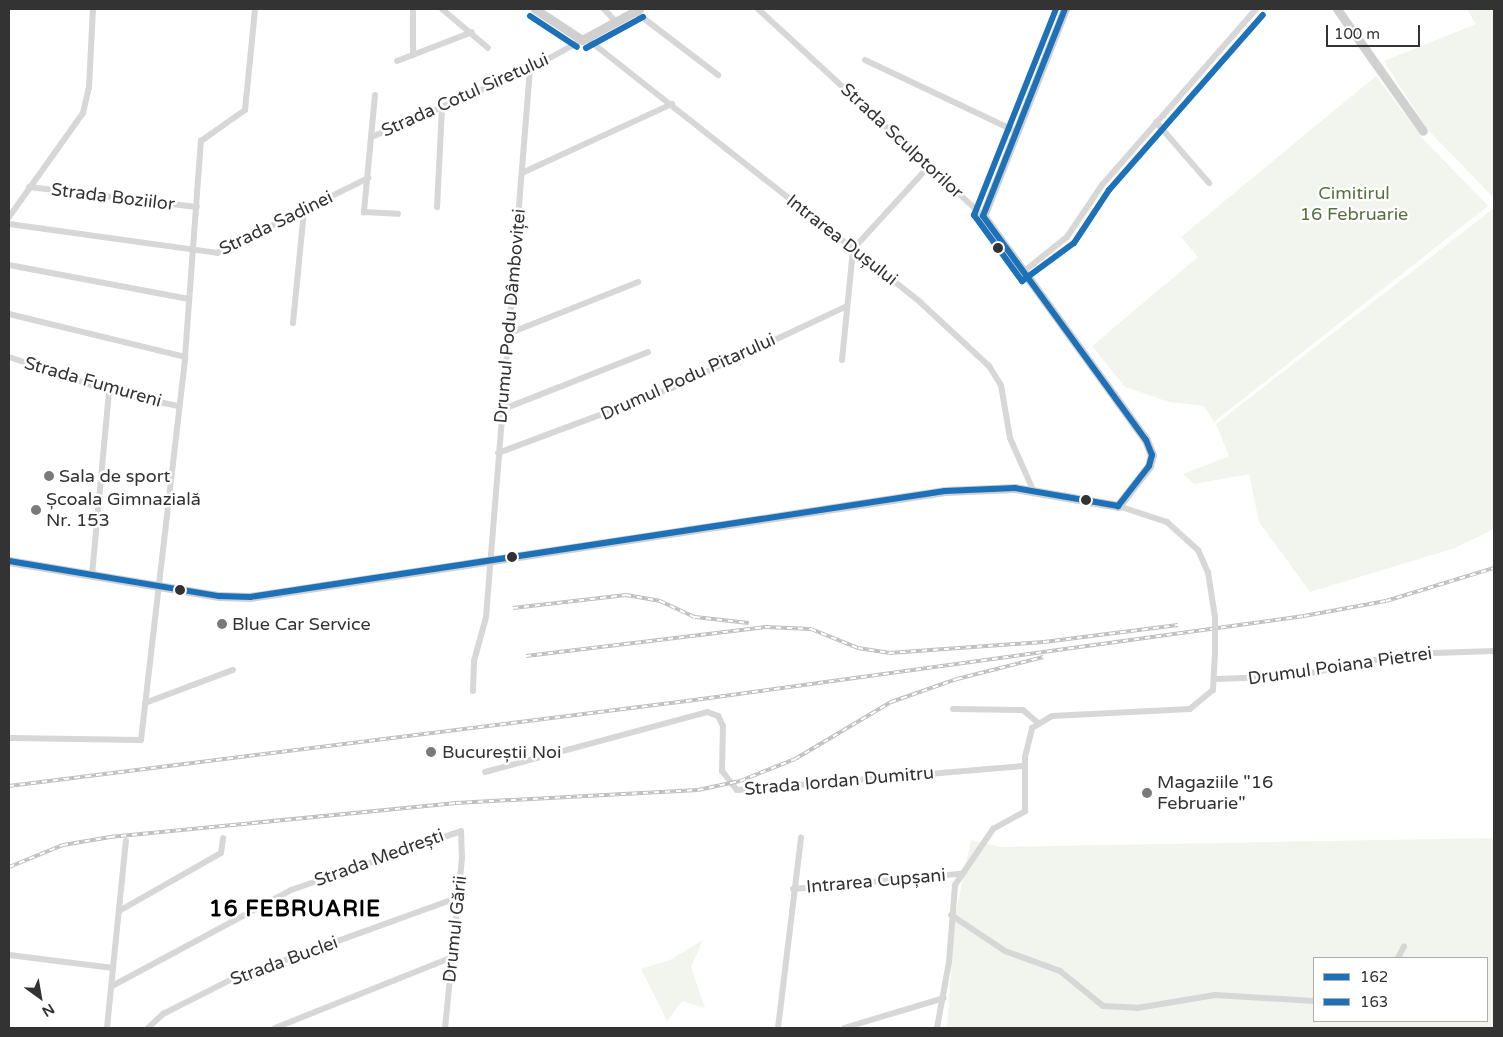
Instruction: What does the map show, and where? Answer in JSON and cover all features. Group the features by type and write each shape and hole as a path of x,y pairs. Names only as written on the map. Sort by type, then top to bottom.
{"main road":[{"path":"535,9 584,39 636,10"},
{"path":"983,216 1065,9"},
{"path":"1337,9 1423,131"},
{"name":"Strada Sculptorilor","path":"983,216 1146,440 1152,455 1149,466 1118,506"},
{"path":"9,561 157,586 250,597 491,563 945,491 1033,490 1118,506"}],"street":[{"path":"9,217 83,113 89,87 93,9"},
{"path":"9,738 141,740 157,586 185,357 202,141 245,110 255,9"},
{"path":"413,9 413,55"},
{"path":"442,9 472,32 488,48"},
{"path":"604,9 615,21"},
{"name":"Strada Sculptorilor","path":"758,9 983,216"},
{"path":"1023,272 1067,237 1102,185 1256,9"},
{"path":"636,10 718,75"},
{"path":"397,62 472,32"},
{"name":"Strada Cotul Siretului","path":"374,136 530,69 584,39"},
{"name":"Intrarea Dușului","path":"584,39 672,104 921,303 989,366 1001,385 1010,438 1033,490"},
{"path":"866,60 1015,132"},
{"name":"Drumul Podu Dâmboviței","path":"491,563 501,410 510,333 524,172 530,69"},
{"path":"376,95 374,136 364,212 398,214"},
{"path":"524,172 672,104"},
{"path":"437,208 442,108"},
{"path":"1156,122 1209,182"},
{"path":"842,360 853,250 930,166"},
{"name":"Strada Sadinei","path":"9,224 194,252 217,253 368,178"},
{"name":"Strada Boziilor","path":"29,188 197,207"},
{"path":"293,323 304,210"},
{"path":"9,265 189,299"},
{"path":"510,333 638,282"},
{"name":"Drumul Podu Pitarului","path":"498,453 672,388 847,306"},
{"path":"9,314 185,357"},
{"path":"501,410 648,352"},
{"name":"Strada Fumureni","path":"9,357 108,390 178,406"},
{"path":"92,576 108,390"},
{"path":"937,1028 944,998 951,916 959,874 993,829 1025,811 1027,738 1037,722 1052,716 1182,712 1208,697 1216,679 1215,617 1208,572 1186,536 1167,522 1118,506"},
{"path":"473,691 491,563"},
{"name":"Drumul Poiana Pietrei","path":"1216,679 1296,676 1405,654 1494,652"},
{"path":"145,703 233,670"},
{"path":"953,709 1023,710 1037,722"},
{"name":"Strada Iordan Dumitru","path":"485,772 707,712 718,716 723,726 722,771 731,787 737,790 1025,766"},
{"name":"Drumul Gării","path":"445,1028 461,831"},
{"name":"Strada Medrești","path":"112,986 291,890 461,831"},
{"path":"778,1028 793,889 801,837"},
{"path":"119,911 220,853 223,838"},
{"path":"107,1028 126,841"},
{"name":"Intrarea Cupșani","path":"793,889 959,874"},
{"name":"Strada Buclei","path":"148,1028 163,1014 230,980 457,898"},
{"path":"951,916 1005,951 1060,971 1103,1006 1136,1008 1215,995 1313,1001"},
{"path":"1398,957 1404,946"},
{"path":"9,955 113,968"},
{"path":"275,1028 450,958"},
{"path":"844,1028 944,998"}],"green space":[{"path":"1467,9 1494,9 1494,198 1427,129 1384,61 1476,24"},
{"name":"Cimitirul 16 Februarie","path":"1376,76 1425,141 1488,206 1214,422 1204,406 1169,402 1125,387 1092,346 1198,257 1181,237"},
{"path":"1494,208 1494,529 1455,548 1310,592 1259,522 1249,474 1194,484 1183,474 1229,456 1216,424"},
{"path":"1494,838 1494,1028 947,1028 955,917 971,840 1000,847"},
{"path":"703,940 691,967 705,1008 682,1001 667,1021 641,969 670,960"}],"railway":[{"path":"9,786 687,701 1304,616 1386,601 1494,568"},
{"path":"513,608 626,595 660,601 695,617 749,623"},
{"path":"526,656 765,627 811,629 858,648 889,653 1044,642 1178,625"},
{"path":"9,867 63,845 110,837 456,803 698,790 740,781 795,759 891,702 957,679 1043,657"}],"transit line":[{"name":"163","path":"1056,9 974,215 1022,281 1074,243 1109,190 1263,15"},
{"name":"162","path":"983,216 1065,9"},
{"name":"163","path":"530,16 577,47"},
{"name":"163","path":"586,48 643,17"},
{"name":"162","path":"983,216 1146,440 1152,455 1149,466 1118,506"},
{"name":"162","path":"9,561 219,596 250,597 945,491 1015,488 1118,506"}],"place":[{"name":"Sala de sport","path":"49,476"},
{"name":"Școala Gimnazială Nr. 153","path":"36,510"},
{"name":"Blue Car Service","path":"222,624"},
{"name":"Bucureștii Noi","path":"431,752"},
{"name":"Magaziile \"16 Februarie\"","path":"1147,793"}],"district":[{"name":"16 FEBRUARIE","path":"295,910"}]}
